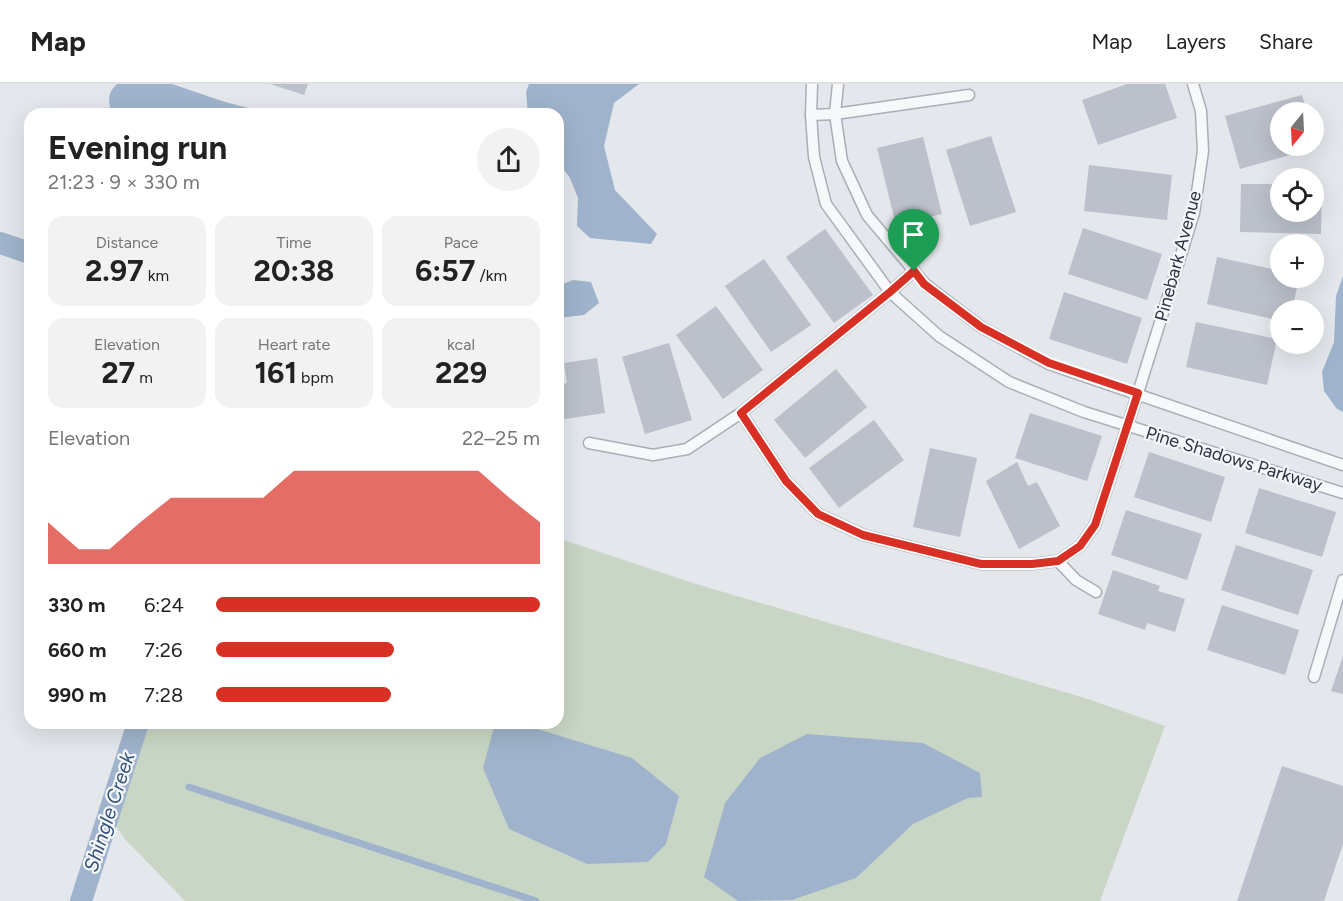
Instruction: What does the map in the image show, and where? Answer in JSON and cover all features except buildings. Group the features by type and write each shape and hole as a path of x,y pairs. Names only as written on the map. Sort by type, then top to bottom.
{"lane":[{"name":"Pine Shadows Parkway","path":"813,84 811,115 814,157 826,204 890,292 939,336 1009,382 1084,412 1343,493"},
{"name":"Pine Shadows Parkway","path":"838,84 835,114 842,161 867,214 924,284 981,327 1049,363 1343,465"},
{"name":"Pinebark Avenue","path":"1058,561 1080,546 1095,525 1194,213 1203,152 1202,111 1193,84"},
{"path":"811,115 835,114 969,95"},
{"path":"589,443 653,455 687,449 741,413 914,271"},
{"path":"741,413 786,481 818,514 863,535 981,564 1032,564 1058,561 1076,580 1096,592"},
{"path":"1314,677 1343,580"}],"green space":[{"path":"564,540 696,584 1085,698 1165,726 1100,901 185,901 124,838 112,820 138,729 564,729"}],"water":[{"path":"117,84 172,84 248,108 110,108 111,91"},
{"path":"529,84 639,84 614,103 604,146 615,190 657,234 651,244 590,238 577,226 578,198 564,170 564,108 527,108 526,92"},
{"path":"1343,276 1343,412 1337,409 1324,391 1322,372 1334,342 1336,296"},
{"path":"573,280 591,282 599,303 584,315 564,317 564,284"},
{"path":"493,729 538,729 632,758 679,796 666,844 648,862 587,864 509,829 483,768"},
{"path":"807,734 923,743 980,773 982,797 968,798 913,824 856,878 792,900 738,901 704,877 725,803 760,758"}],"waterway":[{"name":"Shingle Creek","path":"0,243 24,251"},
{"name":"Shingle Creek","path":"81,901 136,729"},
{"path":"189,787 536,901"}],"route":[{"path":"914,271 924,284 981,327 1049,363 1138,393 1095,525 1080,546 1058,561 1032,564 981,564 863,535 818,514 786,481 741,413 914,271"}]}
